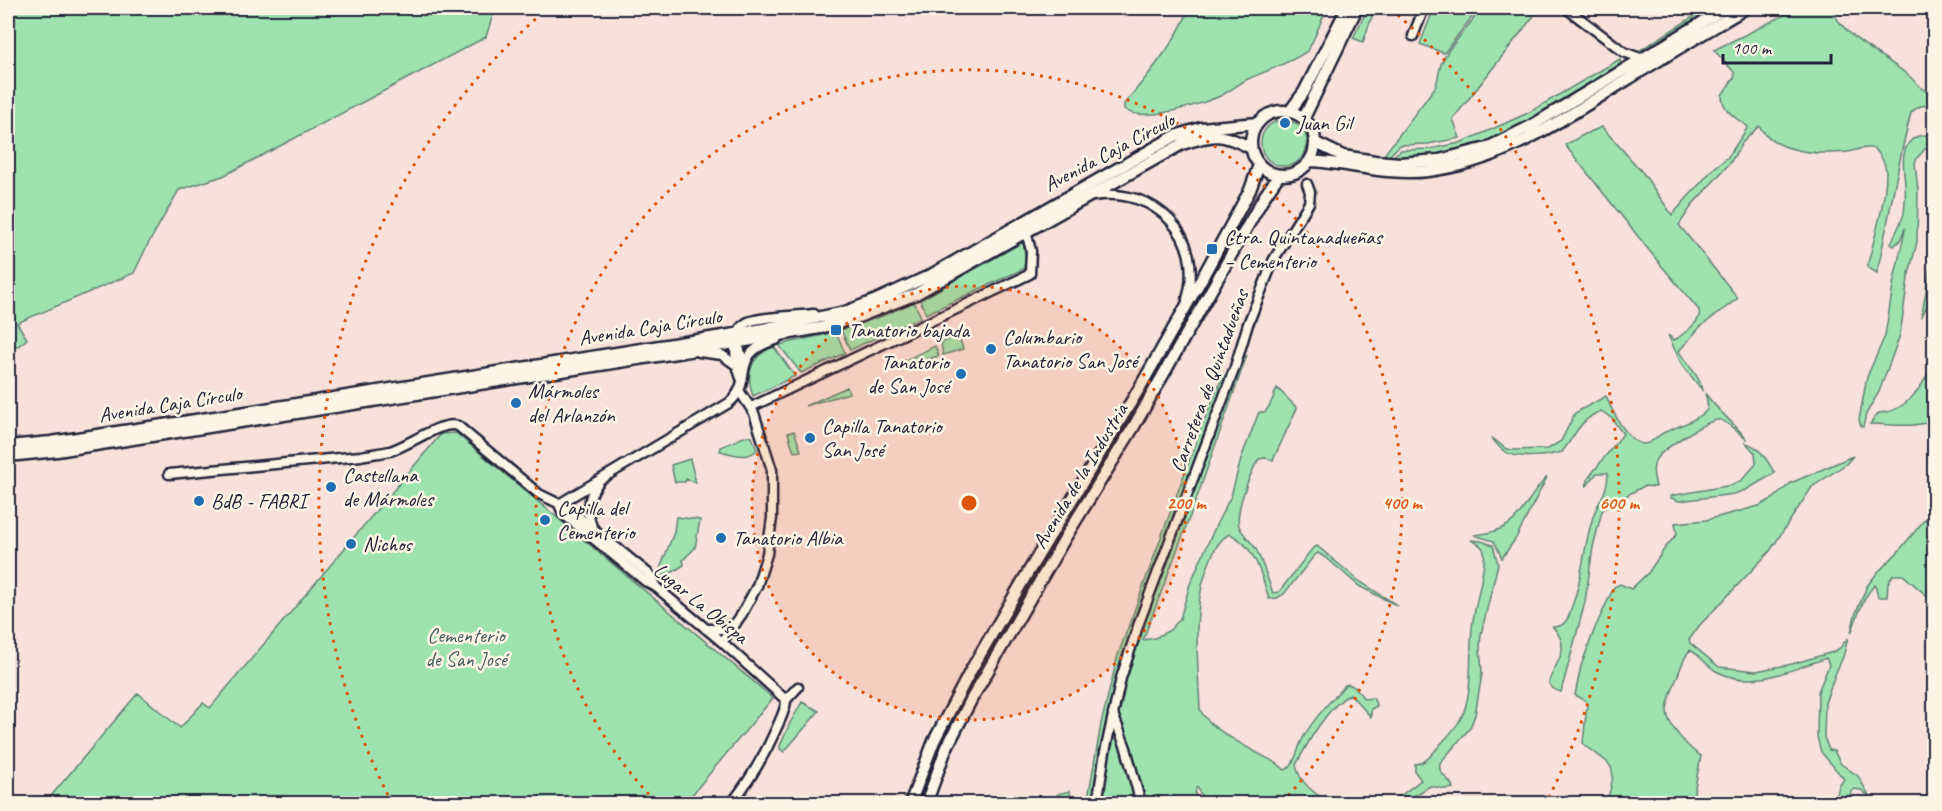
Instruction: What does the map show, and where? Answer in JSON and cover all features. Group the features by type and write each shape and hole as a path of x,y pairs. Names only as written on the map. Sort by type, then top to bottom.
{"main road":[{"path":"1290,111 1304,92 1347,8"},
{"path":"1304,118 1357,8"},
{"path":"1316,143 1338,155 1375,161 1422,162 1455,157 1487,148 1509,138 1726,8"},
{"path":"1310,162 1414,173 1462,166 1478,161 1509,148 1563,119 1746,8"},
{"path":"1276,111 1290,111 1304,118 1313,129 1316,143 1310,162 1297,173 1279,175 1259,165 1251,148 1253,130 1258,123 1276,111"},
{"name":"Avenida Caja Círculo","path":"8,446 51,442 734,337 845,312 929,276 1175,136 1201,128 1258,123"},
{"name":"Avenida Caja Círculo","path":"8,456 57,451 689,351 734,337 805,332 858,317 901,301 948,277 1169,151 1192,141 1222,136 1234,139 1251,148"},
{"name":"Avenida de la Industria","path":"910,804 934,741 971,670 1152,366 1250,190 1259,165"},
{"name":"Avenida de la Industria","path":"926,804 946,749 1004,642 1133,428 1264,196 1279,175"}],"street":[{"path":"1413,36 1424,8"},
{"path":"1566,8 1624,52 1643,58"},
{"path":"1623,70 1624,52"},
{"name":"Carretera de Quintadueñas","path":"1097,804 1123,671 1140,620 1235,368 1248,324 1280,247 1309,202 1310,192 1307,184"},
{"name":"Avenida de la Industria","path":"1086,197 1112,194 1145,202 1159,210 1173,223 1186,244 1192,274 1189,293 1152,366"},
{"path":"751,407 1030,274 1031,251 1026,231"},
{"path":"740,365 754,350 766,342 805,332"},
{"path":"559,504 722,408 736,397 740,392 742,381 740,350 734,337"},
{"path":"689,351 722,355 740,365"},
{"path":"722,642 753,594 763,570 772,518 772,471 751,407 740,392"},
{"name":"Lugar La Obispa","path":"169,474 361,456 390,451 411,443 446,424 453,424 539,494 559,504 563,514 722,642 786,700"},
{"path":"592,528 589,501 601,480"},
{"path":"559,504 566,507 649,574 656,587"},
{"path":"706,629 722,629 736,623"},
{"path":"731,804 761,760 782,715 786,700 798,687"},
{"path":"1113,714 1126,748 1141,804"}],"green space":[{"path":"8,8 495,8 486,37 223,176 179,190 134,273 17,323 27,339 18,346 8,344"},
{"path":"1189,8 1327,8 1304,54 1246,80 1222,95 1157,114 1132,113 1124,109 1124,104 1178,33"},
{"path":"1368,8 1375,8 1363,42 1353,38"},
{"path":"1434,8 1479,8 1444,53 1420,44"},
{"path":"1482,8 1540,8 1453,119 1460,138 1428,144 1400,145 1389,156 1384,155 1436,86 1441,64 1448,51"},
{"path":"1707,8 1719,8 1641,55 1637,52"},
{"path":"1799,8 1831,8 1855,38 1899,68 1923,90 1934,96 1934,106 1922,106 1911,113 1877,273 1867,267 1884,196 1886,173 1885,165 1876,151 1867,148 1836,153 1798,150 1776,142 1759,126 1742,143 1730,163 1693,204 1679,225 1738,298 1700,327 1679,351 1701,384 1702,390 1681,363 1668,335 1674,340 1678,338 1696,322 1699,310 1565,145 1602,127 1643,173 1672,215 1713,169 1728,157 1748,127 1730,114 1724,105 1722,95 1735,76 1714,50"},
{"path":"1620,59 1621,66 1539,118 1494,141 1451,154 1391,158 1401,150 1430,149 1460,143 1488,131 1528,113"},
{"path":"1284,120 1293,121 1301,126 1306,134 1306,152 1301,160 1293,165 1284,166 1275,165 1267,160 1262,152 1261,143 1262,134 1267,126 1275,121"},
{"path":"1934,134 1934,148 1926,148 1915,163 1918,191 1917,242 1908,278 1900,335 1879,392 1861,427 1859,420 1867,377 1885,336 1904,235 1905,228 1900,240 1894,246 1891,244 1904,213 1904,152 1910,141 1916,137"},
{"path":"1023,242 1026,260 1023,269 926,314 920,300"},
{"path":"1934,245 1934,291 1921,318 1923,308"},
{"path":"914,302 921,317 850,350 841,330"},
{"path":"836,332 845,353 801,373 779,345"},
{"path":"957,335 963,349 943,355 941,343"},
{"path":"935,346 939,356 890,370 889,368"},
{"path":"774,347 795,376 753,396 750,380 752,366 760,355"},
{"path":"1247,355 1195,503 1143,640 1155,638 1170,630 1180,619 1190,584 1231,496 1242,456 1259,412 1265,412 1277,388 1297,408 1273,460 1259,459 1255,465 1244,492 1238,519 1240,529 1258,554 1273,593 1279,592 1312,549 1317,546 1359,581 1398,606 1359,586 1318,553 1284,594 1269,599 1251,552 1238,538 1229,534 1217,546 1205,574 1201,593 1197,631 1200,709 1205,717 1222,732 1285,770 1293,762 1310,727 1345,685 1349,684 1356,688 1364,699 1373,698 1377,706 1371,709 1371,717 1350,694 1326,716 1296,765 1305,784 1323,798 1335,803 1207,803 1198,787 1194,803 1087,804 1101,724 1118,655 1203,423 1222,378"},
{"path":"1934,361 1934,420 1911,425 1870,424 1879,413 1898,408 1914,396"},
{"path":"847,387 849,393 805,406"},
{"path":"1705,393 1747,440 1731,426 1721,420 1715,420 1676,442 1656,459 1653,469 1656,487 1644,486 1602,511 1593,547 1585,602 1561,692 1555,690 1549,682 1561,655 1562,642 1553,627 1563,624 1569,615 1578,587 1590,528 1605,491 1608,473 1597,473 1586,487 1589,477 1623,434 1611,417 1601,411 1578,428 1562,452 1541,456 1517,456 1504,451 1491,437 1511,450 1548,449 1561,441 1575,413 1606,396 1616,416 1631,437 1637,442 1646,444 1663,433 1692,421 1706,411 1708,407"},
{"path":"794,431 801,451 794,452 788,433"},
{"name":"Cementerio de San José","path":"456,433 773,698 685,803 45,803 138,693 180,728 203,703 210,708 441,434"},
{"path":"746,436 752,437 757,450 753,453 740,455 720,451 721,447"},
{"path":"1746,443 1760,451 1775,473 1746,490 1734,494 1679,501 1671,498 1670,496 1732,485 1742,480 1756,464 1755,453"},
{"path":"1853,456 1846,464 1812,487 1770,551 1699,626 1689,640 1719,667 1756,671 1792,664 1833,652 1840,648 1848,638 1825,703 1824,737 1829,750 1834,751 1841,764 1858,776 1870,797 1861,790 1854,789 1847,803 1835,803 1839,786 1844,779 1821,752 1817,737 1818,692 1829,665 1826,658 1772,676 1744,679 1730,677 1716,671 1690,650 1671,693 1667,712 1671,724 1680,737 1701,756 1692,803 1604,803 1611,787 1613,774 1608,763 1583,743 1587,704 1575,695 1581,666 1614,587 1620,584 1631,589 1648,573 1677,534 1675,523 1706,520 1759,506 1774,498 1791,483"},
{"path":"690,459 696,483 686,479 685,482 675,482 671,465"},
{"path":"1547,477 1516,538 1502,558 1494,541 1474,535 1490,533 1511,523"},
{"path":"676,517 700,520 695,548 683,560 684,565 660,577 660,569 674,532"},
{"path":"1925,519 1934,524 1934,602 1903,575 1893,575 1888,583 1887,597 1878,597 1875,585 1871,590 1851,633 1855,615 1867,586"},
{"path":"1471,540 1493,545 1498,564 1481,634 1482,674 1475,715 1470,728 1440,763 1440,771 1453,788 1430,786 1403,803 1391,803 1421,780 1415,772 1415,764 1423,762 1432,755 1456,727 1465,709 1468,698 1473,620 1484,557 1479,544"},
{"path":"802,702 819,711 784,752 780,746"},
{"path":"1070,791 1070,803 1050,803 1058,794"}],"place":[{"name":"Juan Gil","path":"1285,123"},
{"name":"Ctra. Quintanadueñas – Cementerio","path":"1212,249"},
{"name":"Tanatorio bajada","path":"836,330"},
{"name":"Columbario Tanatorio San José","path":"991,349"},
{"name":"Tanatorio de San José","path":"961,374"},
{"name":"Mármoles del Arlanzón","path":"516,403"},
{"name":"Capilla Tanatorio San José","path":"810,438"},
{"name":"Castellana de Mármoles","path":"331,487"},
{"name":"BdB - FABRI","path":"199,501"},
{"name":"Capilla del Cementerio","path":"545,520"},
{"name":"Tanatorio Albia","path":"721,538"},
{"name":"Nichos","path":"351,544"}]}
